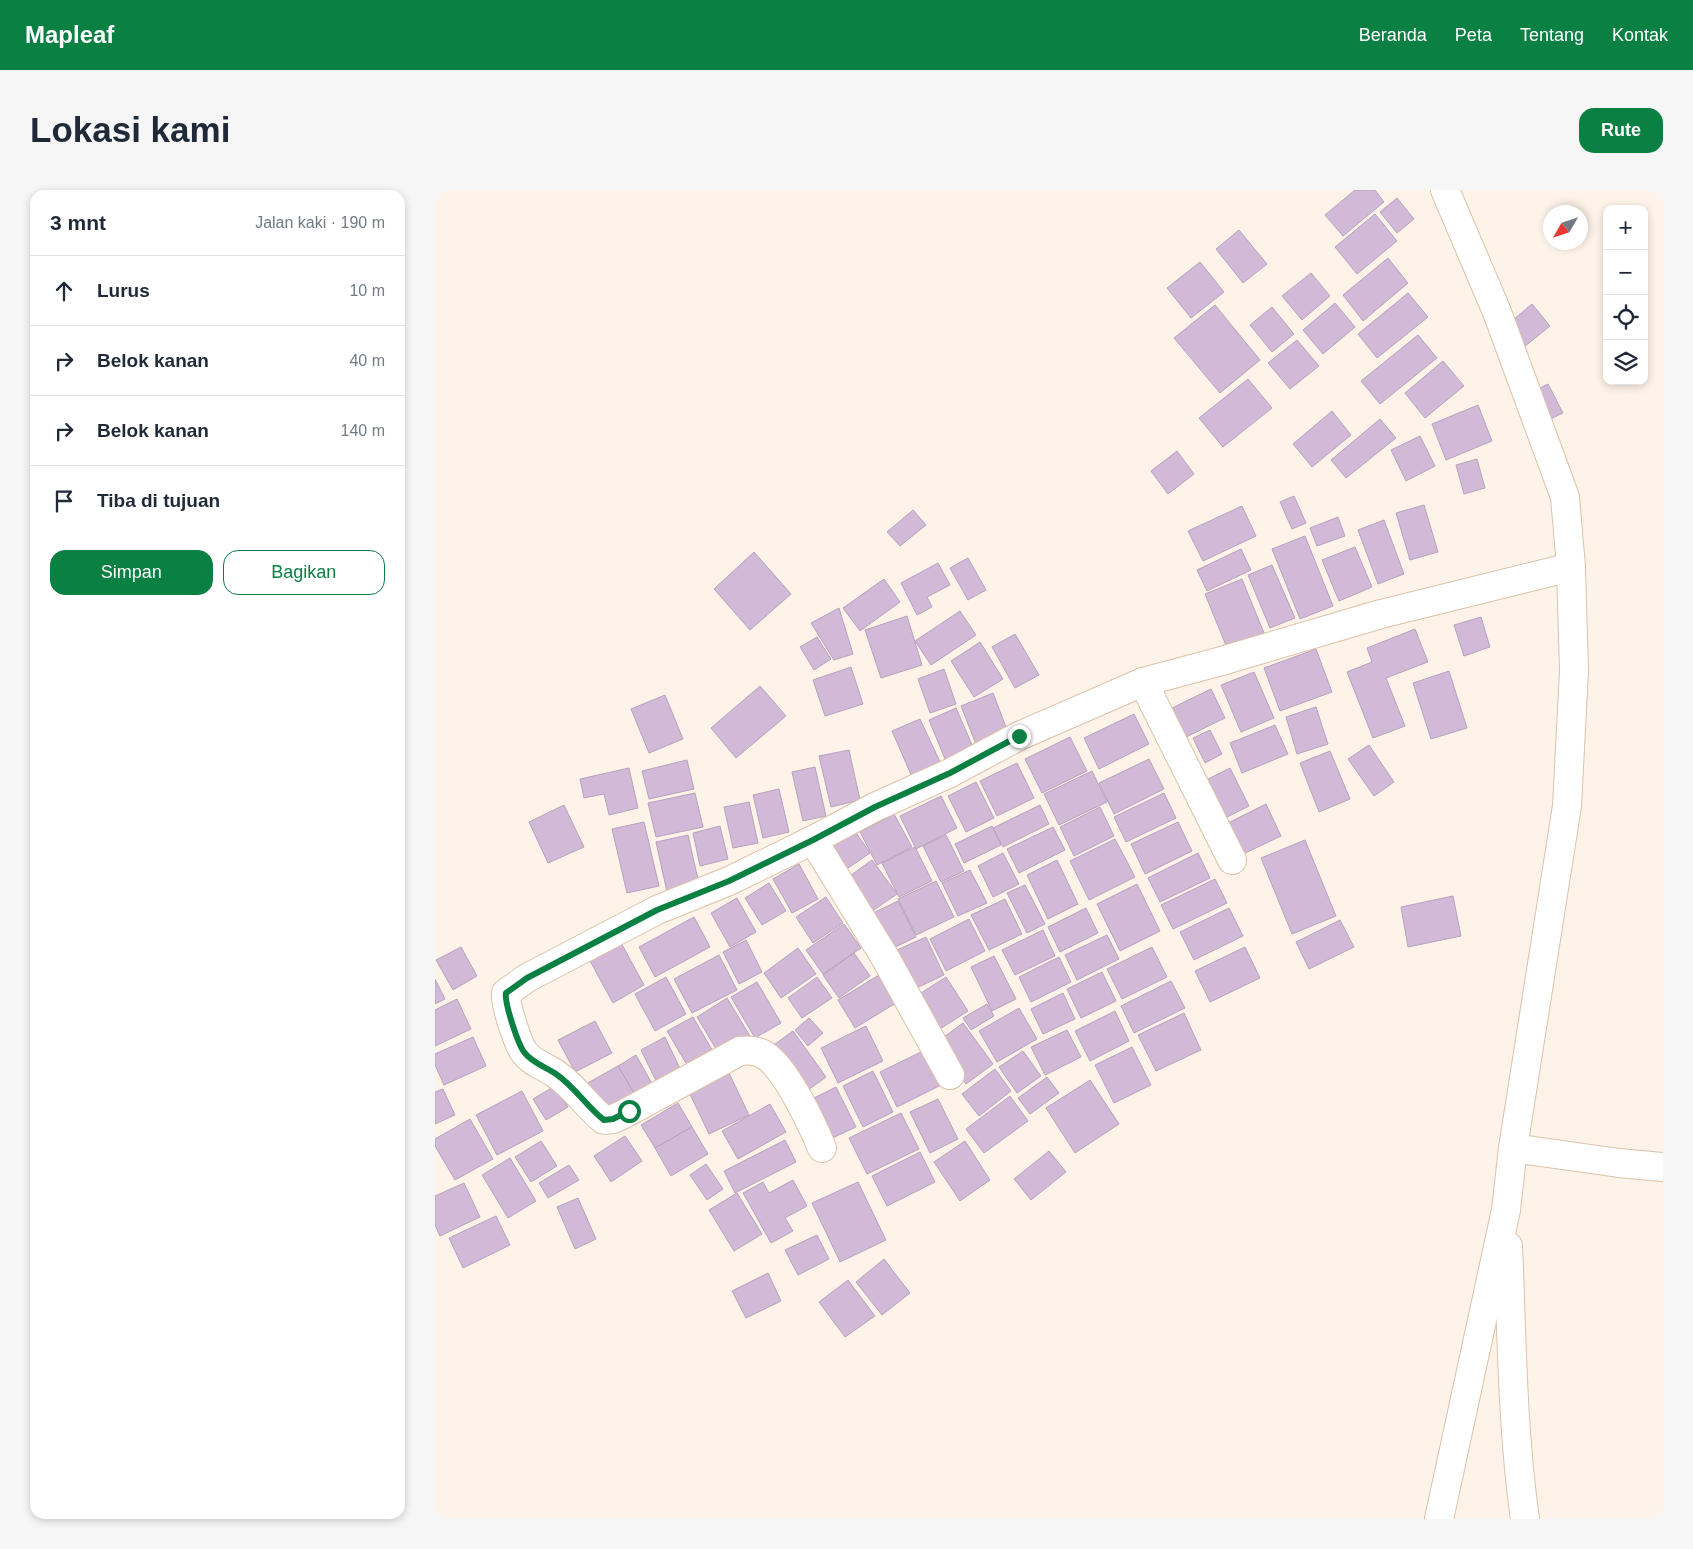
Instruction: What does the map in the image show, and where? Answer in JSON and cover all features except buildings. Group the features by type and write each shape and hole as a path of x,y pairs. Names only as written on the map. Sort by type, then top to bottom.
{"street":[{"path":"1439,1519 1506,1210 1513,1148 1567,806 1574,671 1571,566 1565,497 1497,312 1445,190"},
{"path":"822,1148 807,1113 775,1065 764,1054 750,1050 740,1051 624,1114 613,1119 604,1120 557,1075 523,1051 505,998 506,993 527,978 657,910 729,881 875,807 950,773 1019,736 1143,682 1381,614 1571,566"},
{"path":"1143,682 1232,860"},
{"path":"813,840 886,959 950,1075"},
{"path":"1513,1148 1619,1163 1663,1167"},
{"path":"1506,1210 1515,1427 1525,1519"}],"route":[{"path":"629,1111 613,1119 604,1120 557,1075 523,1051 507,1007 506,993 527,978 657,910 729,881 875,807 950,773 1019,736"}]}
